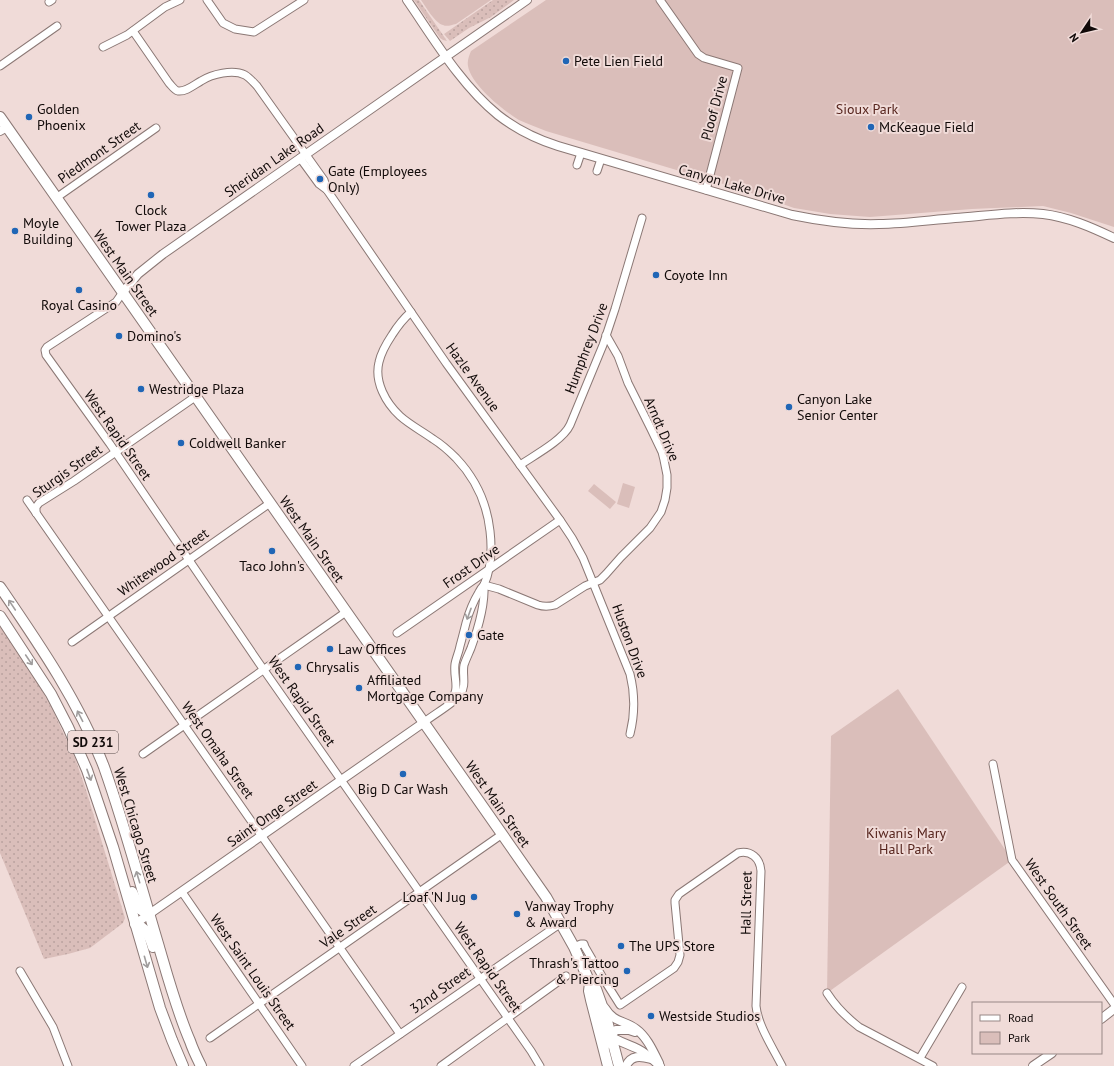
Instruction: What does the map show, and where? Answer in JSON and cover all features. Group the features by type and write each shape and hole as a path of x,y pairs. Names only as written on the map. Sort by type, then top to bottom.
{"main road":[{"name":"West Main Street","path":"0,117 3,129 56,198 123,292 501,835 541,890 574,947 590,987 596,989 601,1000"},
{"name":"West Chicago Street","path":"0,587 58,674 95,745 120,815 173,994 186,1032 201,1066"},
{"name":"West Chicago Street","path":"0,616 41,678 78,747 103,814 160,1008 183,1066"},
{"path":"103,814 118,846 137,904 140,909 149,915"},
{"path":"135,924 140,926 150,938 170,1000 186,1032"},
{"path":"590,987 593,1010 608,1066"},
{"path":"601,1000 619,1066"}],"street":[{"path":"103,47 120,39 165,7 180,0"},
{"path":"207,0 223,24 235,29 254,32 304,0"},
{"name":"Canyon Lake Drive","path":"407,0 446,57 484,103 503,119 536,138 581,153 792,215 836,222 890,224 1007,213 1034,213 1055,216 1078,222 1114,238"},
{"name":"Sheridan Lake Road","path":"45,350 47,347 116,302 135,277 149,264 527,0"},
{"name":"Ploof Drive","path":"660,0 698,54 704,58 738,68 706,190"},
{"path":"0,66 57,26"},
{"name":"Hazle Avenue","path":"133,31 165,78 176,90 185,90 214,75 233,72 245,75 257,86 303,156 319,184 327,190 446,363 560,520 577,546 594,582"},
{"name":"Piedmont Street","path":"56,198 156,128"},
{"path":"577,165 581,153"},
{"path":"597,171 601,159"},
{"name":"Humphrey Drive","path":"520,465 560,438 569,428 606,335 642,218"},
{"path":"411,312 399,325 384,348 378,367 380,383 386,398 395,411 407,422 447,450 463,466 474,482 482,500 490,530 491,551 484,585 482,608 473,642 464,665 463,689 457,698 423,722"},
{"name":"Arndt Drive","path":"484,585 544,607 555,605 585,586 600,580 654,523 663,506 667,488 666,468 662,452 628,382 618,356 606,335"},
{"name":"West Rapid Street","path":"45,350 46,355 531,1050 540,1066"},
{"name":"Sturgis Street","path":"36,513 36,507 39,503 74,481 195,397"},
{"name":"West Omaha Street","path":"27,500 400,1034"},
{"name":"Whitewood Street","path":"72,642 270,503"},
{"name":"Frost Drive","path":"396,633 560,520"},
{"name":"Huston Drive","path":"594,582 628,665 632,679 634,693 634,719 630,734"},
{"path":"448,704 453,699 456,689 456,662 468,616 476,597 484,585"},
{"path":"142,754 346,612"},
{"name":"Saint Onge Street","path":"135,924 423,722"},
{"name":"West South Street","path":"993,764 1012,860 1114,1004"},
{"name":"Vale Street","path":"210,1038 501,835"},
{"name":"Hall Street","path":"574,947 584,944 620,1005 674,968 678,962 680,958 674,903 683,890 738,853 744,852 754,856 760,864 761,871 756,1006 762,1026 782,1066"},
{"name":"West Saint Louis Street","path":"182,892 302,1066"},
{"name":"32nd Street","path":"354,1066 561,923"},
{"path":"20,971 53,1027 68,1066"},
{"path":"441,1066 566,976"},
{"path":"590,987 603,978"},
{"name":"West Main Street","path":"590,987 604,1030 610,1036 639,1049 660,1066"},
{"path":"920,1058 962,987"},
{"path":"827,993 835,1006 849,1020 859,1027 933,1066"},
{"name":"West Main Street","path":"601,1000 607,1011 614,1018 634,1028 643,1035 651,1047 660,1066"},
{"path":"1102,1018 1114,1009"},
{"path":"604,1049 608,1039 616,1030 624,1029 643,1035"},
{"path":"1038,1065 1051,1054"},
{"path":"626,1066 628,1061 634,1057 653,1060"}],"green space":[{"path":"414,0 419,0 447,41 440,38"},
{"path":"421,0 491,0 456,24 446,26 437,21"},
{"path":"493,0 514,0 491,17 469,28 450,41 444,34"},
{"name":"Sioux Park","path":"546,0 1114,0 1114,227 1071,213 1043,206 972,209 870,217 830,214 794,208 740,189 546,131 525,123 489,97 470,73 468,60 471,51"},
{"path":"623,483 635,487 629,508 617,504"},
{"path":"594,484 616,502 610,509 588,491"},
{"path":"0,626 37,681 75,758 125,918 123,923 90,948 44,959 0,853"},
{"name":"Kiwanis Mary Hall Park","path":"898,689 1012,860 827,993 831,736"}],"place":[{"name":"Pete Lien Field","path":"566,61"},
{"name":"Golden Phoenix","path":"29,117"},
{"name":"McKeague Field","path":"871,127"},
{"name":"Gate (Employees Only)","path":"320,179"},
{"name":"Clock Tower Plaza","path":"151,195"},
{"name":"Moyle Building","path":"15,231"},
{"name":"Coyote Inn","path":"656,275"},
{"name":"Royal Casino","path":"79,290"},
{"name":"Domino's","path":"119,336"},
{"name":"Westridge Plaza","path":"141,389"},
{"name":"Canyon Lake Senior Center","path":"789,407"},
{"name":"Coldwell Banker","path":"181,443"},
{"name":"Taco John's","path":"272,551"},
{"name":"Gate","path":"469,635"},
{"name":"Law Offices","path":"330,649"},
{"name":"Chrysalis","path":"298,667"},
{"name":"Affiliated Mortgage Company","path":"359,688"},
{"name":"Big D Car Wash","path":"403,774"},
{"name":"Loaf 'N Jug","path":"474,897"},
{"name":"Vanway Trophy & Award","path":"517,914"},
{"name":"The UPS Store","path":"621,946"},
{"name":"Thrash's Tattoo & Piercing","path":"627,971"},
{"name":"Westside Studios","path":"651,1016"}]}
